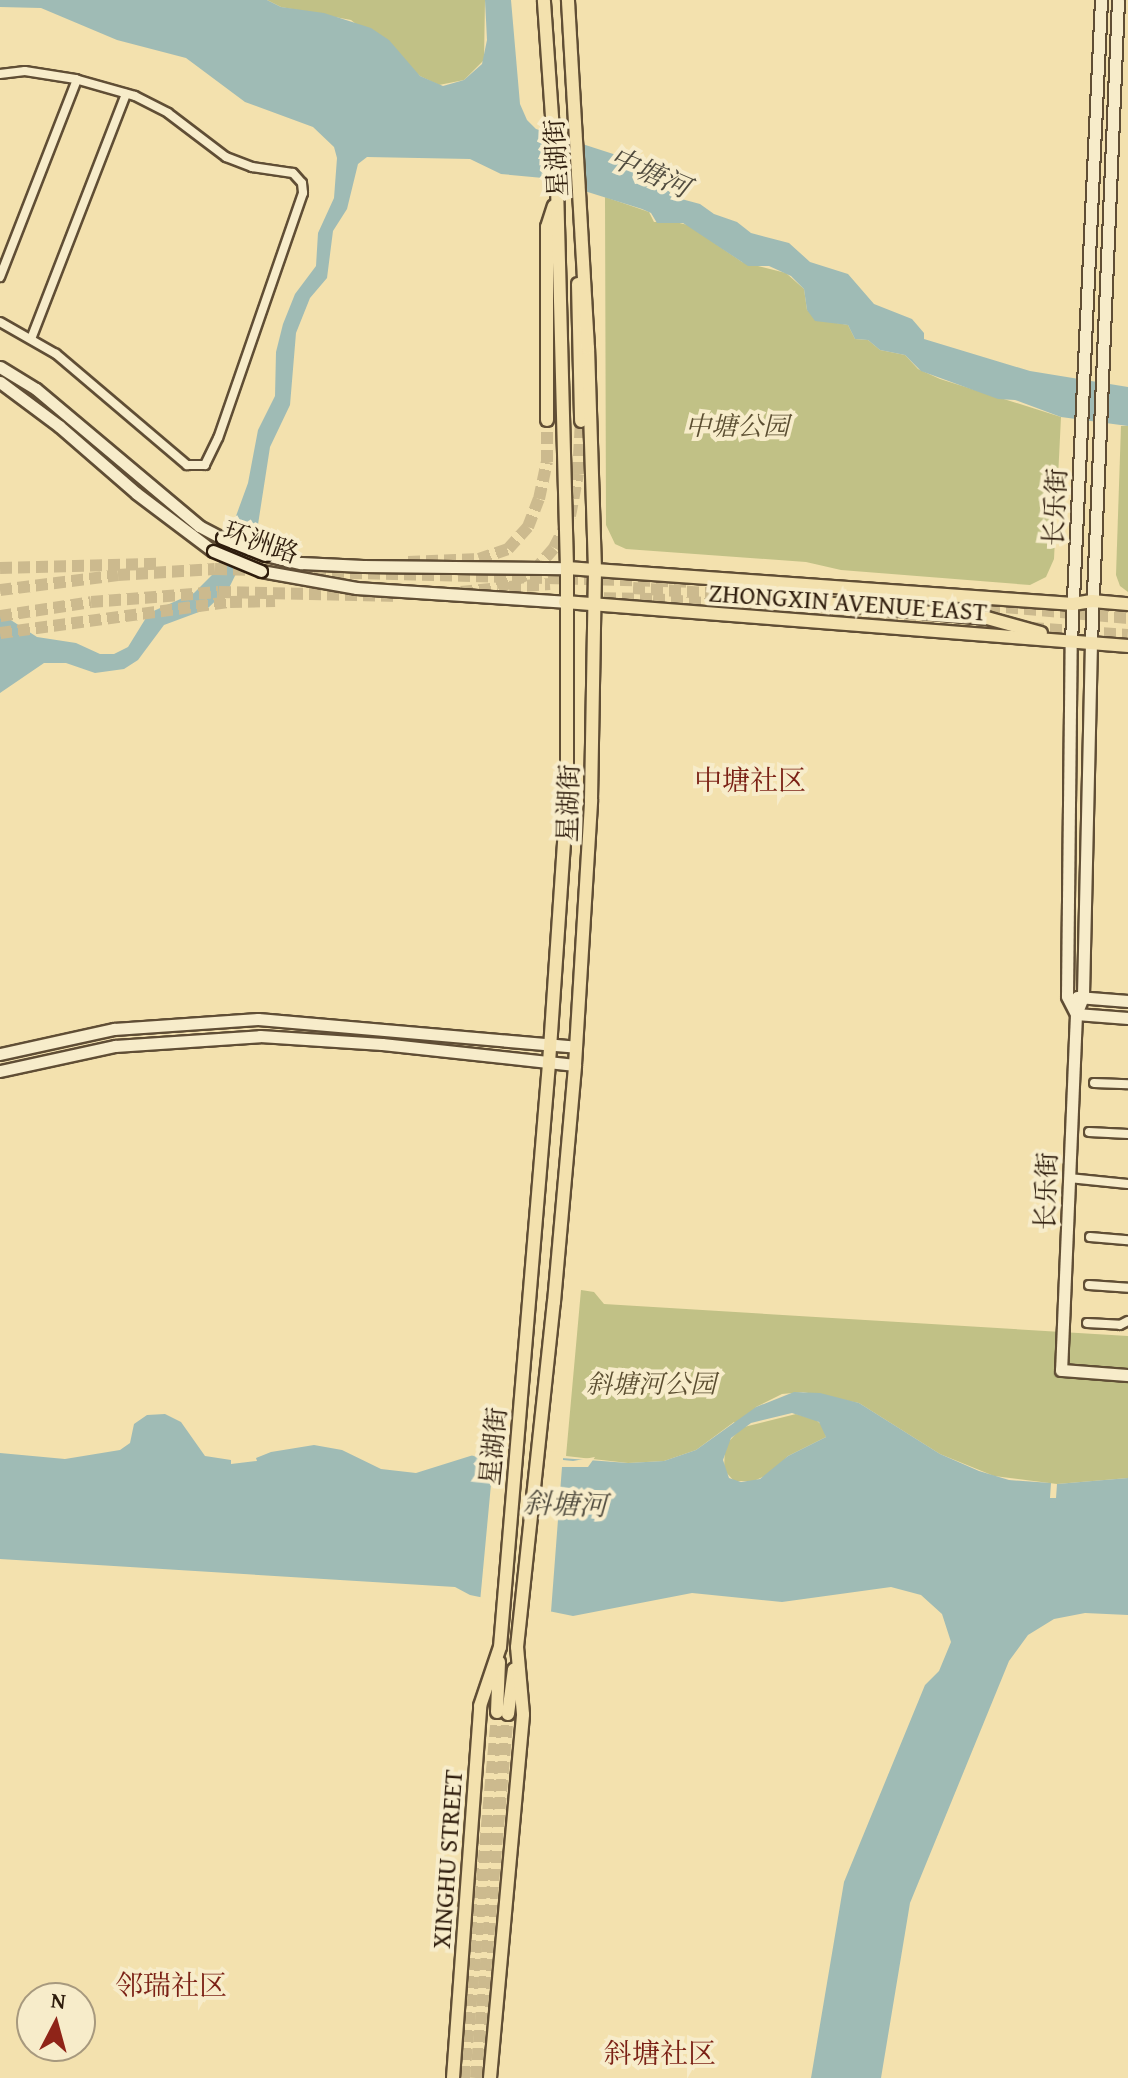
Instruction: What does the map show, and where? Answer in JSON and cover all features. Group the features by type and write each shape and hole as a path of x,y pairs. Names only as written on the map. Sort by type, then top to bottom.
{"main road":[{"name":"星湖街","path":"502,1602 551,1045 567,799 567,568 557,194 544,0"},
{"name":"星湖街","path":"523,1606 575,1065 591,800 595,570 577,130 568,0"},
{"path":"547,420 547,227 557,194"},
{"path":"580,198 577,309 581,421"},
{"name":"ZHONGXIN AVENUE EAST","path":"567,568 1073,604 1092,601 1128,604"},
{"path":"735,595 987,618 1071,641"},
{"name":"ZHONGXIN AVENUE EAST","path":"565,602 1128,646"},
{"name":"XINGHU STREET","path":"502,1602 502,1713 523,1606"},
{"name":"XINGHU STREET","path":"453,2078 480,1706 500,1647"},
{"name":"XINGHU STREET","path":"490,2078 523,1714 517,1647"}],"street":[{"name":"长乐街","path":"1076,1014 1067,996 1071,641 1101,0"},
{"name":"长乐街","path":"1118,0 1092,601 1083,997 1076,1014 1061,1370 1128,1375"},
{"path":"0,74 25,71 77,80 126,94 168,113 226,157 252,167 293,173 302,183 303,193 205,465 187,465 56,354 0,322"},
{"path":"0,277 77,80"},
{"path":"31,339 126,94"},
{"name":"环洲路","path":"0,367 36,389 199,526 265,555 301,563 363,566 567,568"},
{"name":"环洲路","path":"0,382 38,409 136,493 213,551 261,571 356,588 565,602"},
{"path":"1067,996 1128,1001"},
{"path":"1076,1014 1128,1018"},
{"path":"0,1054 114,1029 243,1019 305,1021 576,1047"},
{"path":"0,1071 115,1046 260,1036 382,1044 575,1065"},
{"path":"1094,1083 1128,1084"},
{"path":"1089,1132 1128,1134"},
{"path":"1069,1178 1128,1184"},
{"path":"1090,1237 1128,1240"},
{"path":"1089,1285 1128,1288"},
{"path":"1087,1323 1120,1325 1128,1321"}],"green space":[{"path":"267,0 485,0 484,60 464,80 439,85 420,76 351,20 281,7"},
{"name":"中塘公园","path":"605,197 649,212 654,222 671,221 688,225 742,262 786,273 804,289 807,310 831,322 848,325 855,339 868,340 880,350 905,355 918,369 940,379 1061,417 1054,559 1046,577 1030,585 841,570 806,562 626,549 615,544 606,525"},
{"path":"1121,426 1128,426 1128,592 1120,586 1116,575"},
{"name":"斜塘河公园","path":"581,1290 594,1292 604,1304 1128,1336 1128,1478 1057,1484 994,1476 940,1454 859,1403 803,1392 782,1394 756,1407 744,1427 796,1414 816,1420 824,1427 826,1437 788,1456 769,1474 754,1481 734,1481 724,1470 725,1446 740,1429 734,1422 696,1450 664,1461 628,1463 566,1456"}],"water":[{"name":"中塘河","path":"0,0 267,0 281,7 324,13 371,28 389,40 420,76 443,86 464,80 482,64 487,40 485,0 511,0 520,104 527,120 536,129 638,162 649,169 674,197 700,204 714,214 737,222 751,233 789,243 810,262 848,274 874,304 912,319 924,333 924,339 1030,371 1128,387 1128,426 1061,417 1015,400 998,399 921,371 905,355 880,350 868,340 855,339 848,325 815,321 807,310 804,289 791,276 769,266 748,266 683,223 657,223 651,213 642,209 543,178 501,174 470,159 367,157 358,164 347,209 333,231 327,278 310,298 296,333 290,405 270,447 257,531 229,588 207,609 164,625 138,660 124,669 95,673 66,663 44,663 0,693 0,613 37,637 76,643 100,654 114,654 128,647 149,613 194,593 216,571 248,483 258,430 275,396 276,352 283,324 295,294 316,266 318,233 334,198 337,158 334,147 313,127 245,102 186,58 117,40 41,8 0,7"},
{"name":"斜塘河","path":"794,1392 820,1393 859,1403 940,1454 979,1471 1009,1480 1051,1483 1050,1498 1056,1498 1057,1484 1128,1478 1128,1615 1085,1613 1054,1619 1028,1635 1009,1661 910,1903 881,2078 811,2078 844,1882 925,1685 939,1671 951,1642 942,1614 921,1595 891,1587 782,1602 692,1593 573,1616 470,1595 455,1587 0,1559 0,1453 65,1459 120,1450 130,1443 134,1424 147,1415 165,1414 181,1422 205,1456 231,1460 231,1464 257,1461 256,1458 271,1452 314,1445 342,1450 381,1469 416,1473 483,1452 628,1463 664,1461 696,1450 756,1407","holes":["792,1413 819,1422 826,1437 788,1456 760,1479 741,1482 729,1478 723,1460 731,1438 751,1423"]}],"pier":[{"path":"494,1448 563,1452 563,1460 573,1461 595,1457 588,1467 562,1467 551,1612 480,1602 493,1463 471,1455 476,1449 493,1455"}],"tunnel":[{"path":"408,562 479,559 508,549 528,527 539,499 547,462 547,420"},
{"path":"461,592 498,588 534,571 554,548 570,516 578,474 581,421"},
{"path":"0,568 158,564"},
{"path":"0,590 118,575 215,569 260,570"},
{"path":"278,571 691,582"},
{"path":"509,587 550,584"},
{"path":"633,588 735,595"},
{"path":"0,616 91,602 219,592 399,596"},
{"path":"881,596 1128,618"},
{"path":"586,598 653,599 1006,626"},
{"path":"0,633 230,602 275,601"},
{"path":"1032,628 1128,635"},
{"path":"464,2078 497,1712"},
{"path":"476,2078 508,1714"}],"district":[{"name":"中塘社区","path":"750,780"},
{"name":"邻瑞社区","path":"171,1985"},
{"name":"斜塘社区","path":"660,2053"}]}
